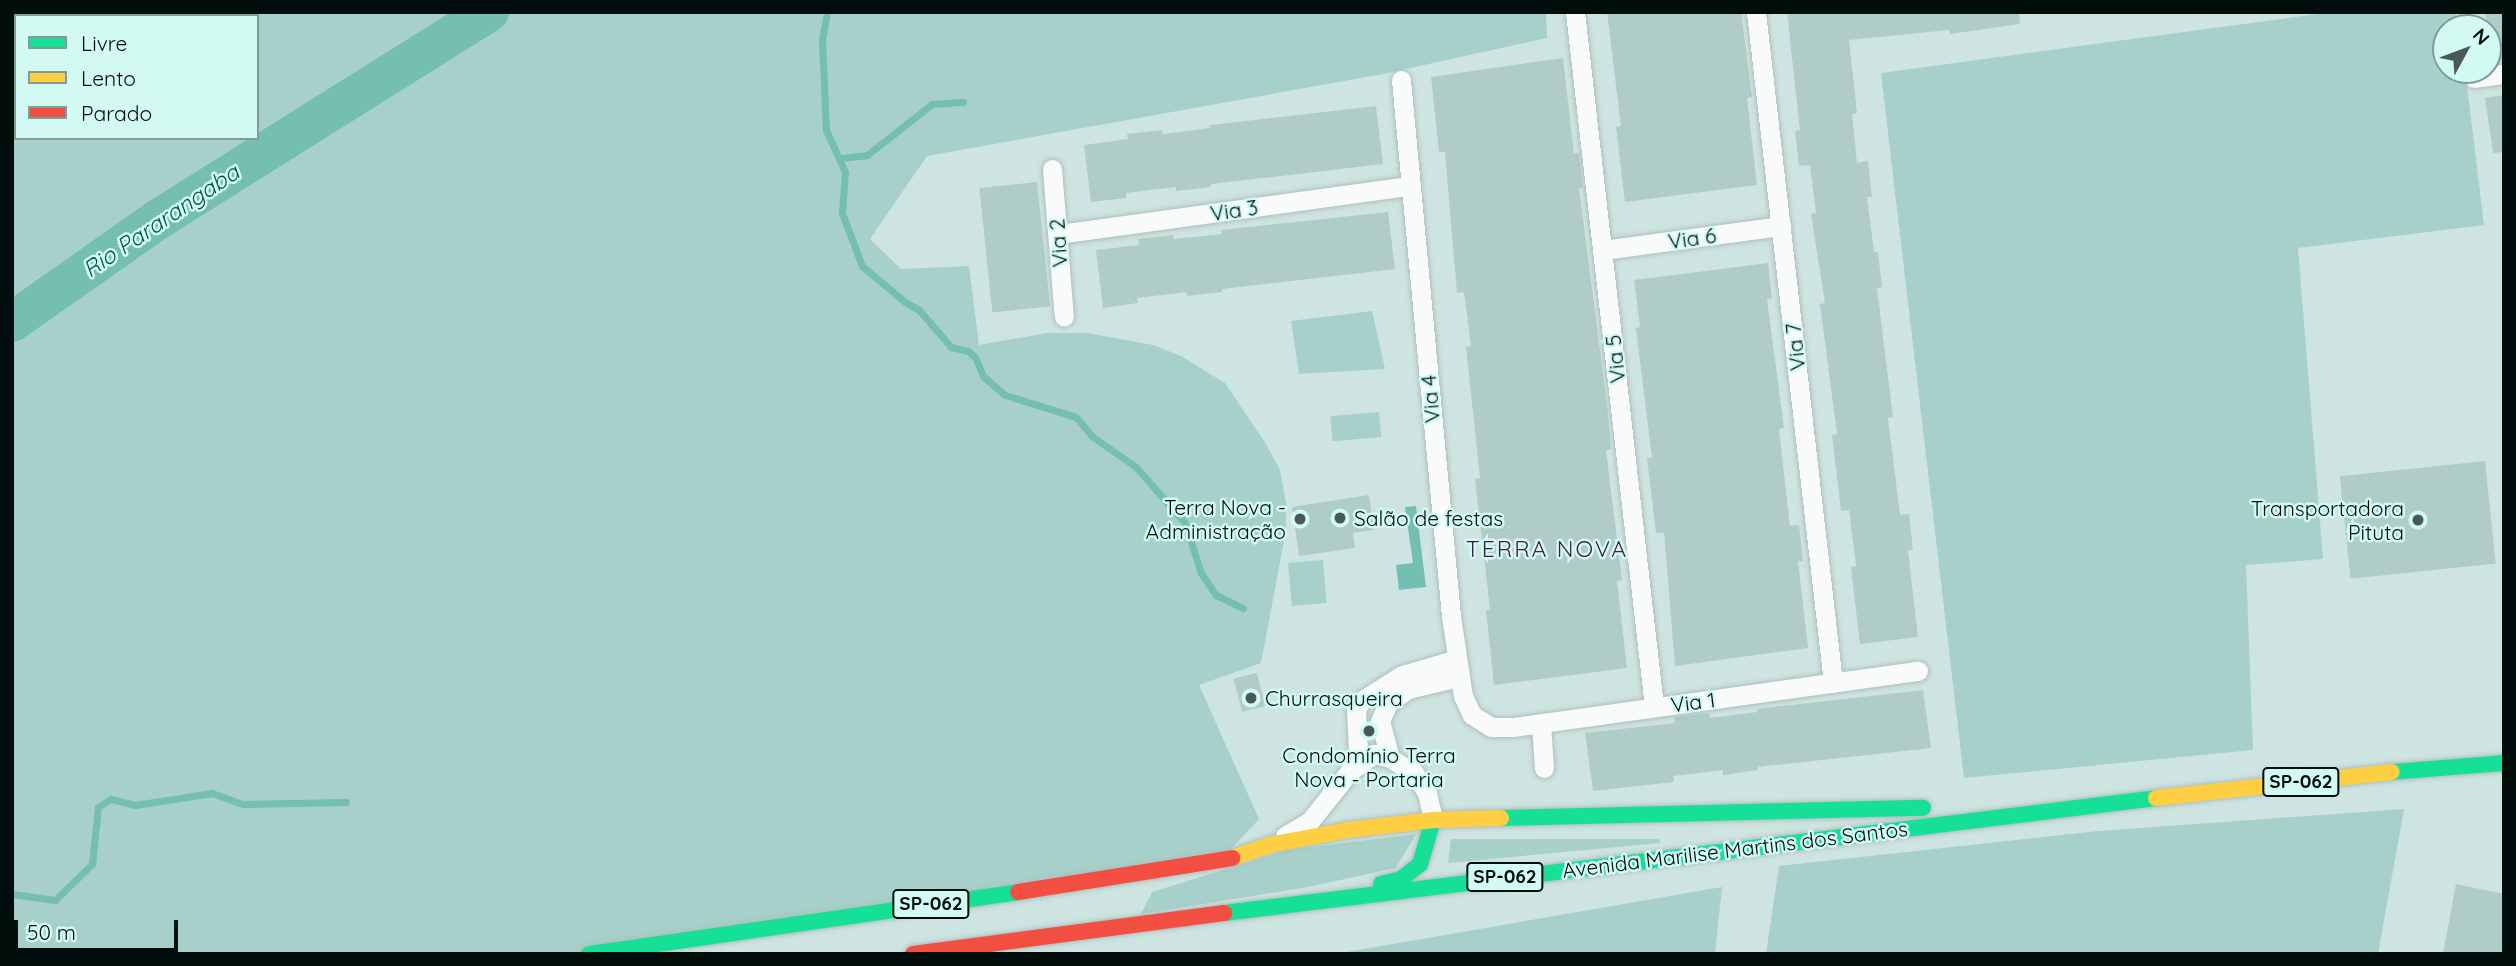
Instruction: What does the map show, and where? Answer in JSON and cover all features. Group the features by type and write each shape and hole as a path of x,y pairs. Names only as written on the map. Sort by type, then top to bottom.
{"main road":[{"name":"Avenida Marilise Martins dos Santos","path":"913,954 1312,901 2098,804 2427,768 2504,763"},
{"name":"Avenida Marilise Martins dos Santos","path":"1269,845 1348,830 1433,820 2098,804"},
{"path":"1312,901 1401,879 1412,872 1420,863 1433,820"},
{"name":"SP-062","path":"589,954 1221,862 1269,845"}],"street":[{"name":"Via 5","path":"1575,12 1654,706"},
{"name":"Via 7","path":"1756,12 1833,683"},
{"name":"Via 4","path":"1401,80 1409,186 1458,668 1463,696 1472,715"},
{"name":"Via 2","path":"1052,169 1064,317"},
{"name":"Via 3","path":"1058,234 1409,186"},
{"name":"Via 6","path":"1603,250 1781,226"},
{"path":"1349,772 1358,750 1356,710 1361,701 1402,675 1458,668"},
{"path":"1390,758 1382,738 1380,721 1388,703 1408,690 1458,668"},
{"name":"Via 1","path":"1472,715 1490,727 1541,723 1918,671"},
{"path":"1541,723 1544,768"},
{"path":"1269,845 1310,821 1349,772 1374,754 1390,758 1414,773 1427,793 1433,820"}],"shaded area":[{"path":"12,12 1546,12 1547,38 1383,74 927,156 870,239 901,269 969,266 979,345 1047,333 1087,333 1153,345 1181,356 1225,383 1266,444 1280,470 1286,502 1286,530 1261,663 1199,685 1259,819 1220,861 619,954 12,954"},
{"path":"2332,12 2455,12 2432,14 2432,84 2467,84 2484,225 2298,248 2323,559 2246,565 2253,750 1964,778 1881,73"},
{"path":"1372,311 1385,369 1299,374 1291,321"},
{"path":"1379,412 1381,437 1332,441 1330,416"},
{"path":"1416,506 1426,587 1399,590 1396,565 1413,563 1405,507"},
{"path":"1323,560 1327,603 1292,606 1288,563"},
{"path":"2404,809 2378,954 1766,954 1779,866 2099,831"},
{"path":"1416,834 1396,868 1308,887 1141,914 1152,892 1287,850"},
{"path":"1451,839 1659,839 1660,843 1448,863"},
{"path":"1722,887 1715,954 1335,954"}],"building":[{"path":"1607,12 1741,12 1752,97 1747,98 1757,185 1625,202 1616,127 1621,126"},
{"path":"1787,12 2019,12 2020,24 1950,34 1949,30 1849,40 1857,113 1852,114 1857,163 1868,161 1872,197 1867,197 1874,252 1878,252 1882,287 1877,288 1893,417 1888,418 1900,515 1909,514 1913,550 1908,550 1918,637 1860,644 1851,567 1856,566 1849,510 1841,511 1832,435 1837,434 1820,304 1825,303 1811,214 1816,213 1810,165 1799,166 1795,131 1800,130"},
{"path":"2504,12 2504,62 2502,14 2485,14"},
{"path":"1563,58 1574,153 1579,153 1583,188 1579,188 1607,405 1611,449 1606,450 1622,580 1617,581 1627,668 1494,685 1486,610 1490,609 1475,479 1480,478 1466,347 1471,346 1464,292 1457,293 1445,152 1439,152 1431,77"},
{"path":"2504,95 2504,152 2493,153 2485,98"},
{"path":"1376,106 1383,164 1211,184 1211,187 1176,191 1176,187 1126,193 1126,198 1091,202 1084,145 1128,139 1127,134 1162,130 1163,134 1210,128 1210,125"},
{"path":"1037,182 1050,306 992,312 979,188"},
{"path":"1388,212 1395,269 1222,289 1222,292 1187,296 1187,292 1137,298 1138,303 1103,308 1096,250 1139,245 1138,239 1173,235 1174,239 1222,234 1221,230"},
{"path":"1768,263 1772,298 1767,299 1784,428 1779,429 1790,526 1799,525 1803,561 1798,561 1808,648 1675,666 1664,533 1656,533 1647,458 1652,458 1636,328 1640,327 1634,280"},
{"name":"Transportadora Pituta","path":"2485,461 2496,563 2351,579 2340,476"},
{"name":"Salão de festas","path":"1369,495 1374,530 1353,533 1355,548 1299,556 1292,507"},
{"name":"Churrasqueira","path":"1257,673 1265,706 1242,712 1234,679"},
{"path":"1923,690 1931,748 1758,767 1758,770 1723,775 1723,770 1673,776 1674,782 1593,791 1585,733 1675,723 1674,717 1709,713 1710,718 1757,712 1757,709"},
{"path":"2456,884 2504,894 2504,954 2443,954"}],"waterway":[{"name":"Rio Pararangaba","path":"12,322 157,220 489,12"},
{"path":"827,12 822,40 826,130 845,172 842,213 862,266 905,302 919,310 951,347 968,351 975,357 983,376 1005,395 1076,417 1093,437 1136,467 1185,523 1201,573 1216,595 1243,608"},
{"path":"840,158 867,155 932,104 963,102"},
{"path":"12,894 55,900 92,864 98,807 111,799 135,805 212,793 243,804 346,802"}],"traffic: fast":[{"path":"2392,772 2504,763"},
{"path":"1224,913 2156,798"},
{"path":"1501,818 1923,808"},
{"path":"1381,884 1401,879 1420,864 1433,820"},
{"path":"589,954 1018,892"}],"traffic: slow":[{"path":"2156,798 2392,772"},
{"path":"1232,858 1269,845 1348,830 1433,820 1501,818"}],"traffic: jam":[{"path":"1018,892 1232,858"},
{"path":"913,954 1224,913"}],"place":[{"name":"Salão de festas","path":"1340,518"},
{"name":"Terra Nova - Administração","path":"1300,519"},
{"name":"Transportadora Pituta","path":"2418,520"},
{"name":"Churrasqueira","path":"1251,698"},
{"name":"Condomínio Terra Nova - Portaria","path":"1369,731"}],"district":[{"name":"TERRA NOVA","path":"1547,549"}]}
